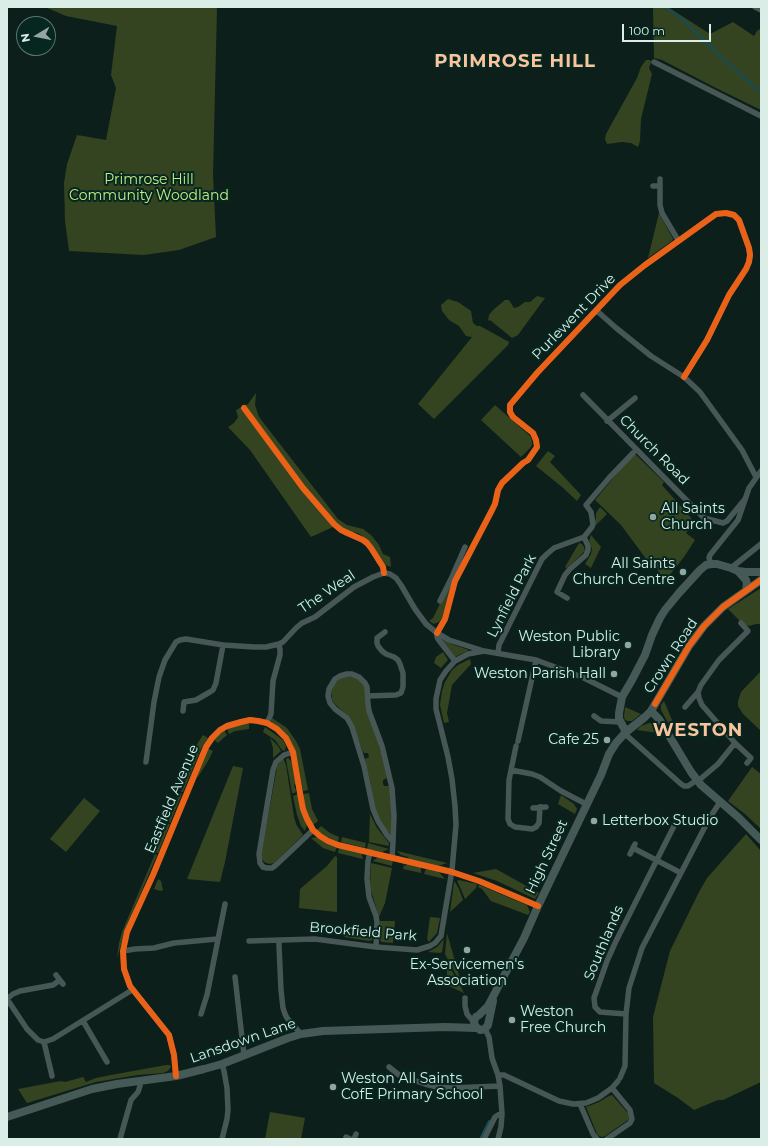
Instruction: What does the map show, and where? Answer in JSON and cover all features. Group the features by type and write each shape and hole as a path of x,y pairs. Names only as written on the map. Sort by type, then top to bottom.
{"street":[{"path":"755,7 761,10"},
{"path":"654,62 761,116"},
{"path":"660,179 660,205 662,213 678,240"},
{"path":"653,186 660,186"},
{"name":"Purlewent Drive","path":"437,633 445,619 453,580 495,504 498,490 523,462 528,460 537,447 533,433 513,417 510,412 510,405 542,368 620,285 678,240 716,214 726,213 734,215 739,220 749,248 749,262 729,295 707,340 684,377"},
{"path":"596,310 651,356 684,377 700,392 742,450 756,477"},
{"name":"Church Road","path":"583,396 704,518 722,523 727,521 745,499"},
{"path":"607,421 635,398"},
{"path":"567,598 557,592 565,575 586,555 588,546 584,537 594,524 591,512 586,505 633,453"},
{"path":"711,564 709,558 710,555 738,520 749,488 761,471"},
{"path":"334,524 346,533 367,543 383,567 384,573 390,574 396,578 426,624 437,633 455,642 484,651 536,660 582,677 622,696"},
{"name":"Lynfield Park","path":"498,653 499,645 542,560 554,548 584,537"},
{"path":"735,569 761,544"},
{"path":"440,601 453,580 464,546"},
{"path":"735,743 718,764 698,781 688,786 684,786 625,733 620,722 619,713 622,696 645,655 660,618 679,593 700,570 711,564 717,564 745,572 761,572"},
{"path":"735,569 746,580 746,590"},
{"name":"The Weal","path":"279,644 283,642 302,623 315,616 354,587 384,573"},
{"name":"Crown Road","path":"625,733 651,711 689,646 704,626 723,607 761,580"},
{"path":"685,706 698,692 701,685 719,660 748,631 741,623"},
{"path":"368,696 396,695 401,693 403,687 403,673 398,660 386,654 377,643 378,638 385,632"},
{"path":"437,633 438,640 455,662"},
{"path":"146,762 159,677 165,660 173,646 178,641 183,639 223,645 260,647 279,644 280,655 273,681 271,714 267,723 277,729 286,738 293,752 303,809 313,830 328,841 338,845 452,872 479,881 538,906"},
{"path":"183,711 184,702 196,700 212,690 216,683 223,645"},
{"name":"Brookfield Park","path":"249,941 315,939 376,947 416,950 423,949 435,943 441,936 452,872 456,825 455,806 448,757 436,710 436,699 440,680 455,662 468,654 484,651"},
{"path":"533,808 543,807 539,823 536,827 515,827 510,824 508,819 510,770 536,660"},
{"path":"392,858 393,842 394,816 392,788 382,746 369,711 367,687 359,677 352,674 347,674 336,678 330,685 328,696 330,703 347,718 352,727 364,766 373,809 378,821 393,842"},
{"path":"698,692 702,705 735,743 751,758 747,763"},
{"path":"651,711 658,719 698,781 761,840"},
{"path":"594,716 601,721 620,722"},
{"name":"Eastfield Avenue","path":"176,1076 174,1055 169,1035 132,990 124,969 123,951 127,932 206,747 212,738 220,730 234,724 250,720 267,723"},
{"name":"High Street","path":"475,1017 488,1006 495,993 524,938 601,775 609,754 625,733"},
{"path":"293,752 284,755 276,762 273,770 259,854 260,863 263,867 272,868 313,830"},
{"path":"510,770 540,777 561,791 586,804"},
{"path":"498,1075 504,1074 566,1103 586,1103 598,1098 612,1088 619,1079 625,1066 626,1014 629,988 642,948 709,819 720,802"},
{"name":"Southlands","path":"626,1014 600,1012 595,1007 594,998 616,941 677,820"},
{"path":"630,854 634,846 682,873"},
{"path":"370,852 367,879 369,897 377,922 376,947"},
{"path":"201,1014 207,995 225,904"},
{"path":"123,951 154,948 174,943 217,939"},
{"path":"281,940 279,942 280,990 283,1008 287,1018 301,1034"},
{"path":"235,977 244,1055"},
{"path":"59,980 53,985 20,991 7,999 33,1036 44,1042 83,1021 132,990"},
{"name":"High Street","path":"483,1026 495,993"},
{"path":"465,998 467,1014 475,1017 481,1015 486,1017 483,1026 489,1037 492,1058 500,1086 502,1114 498,1139"},
{"path":"475,1017 474,1024 483,1026"},
{"name":"Lansdown Lane","path":"445,1027 475,1017"},
{"path":"83,1021 108,1062"},
{"name":"Lansdown Lane","path":"7,1116 92,1089 140,1080 176,1076 222,1064 301,1034 323,1031 483,1026"},
{"path":"44,1042 53,1077"},
{"path":"222,1064 227,1088 228,1110 222,1139"},
{"path":"389,1067 399,1075 436,1087 452,1088 500,1086"},
{"path":"120,1139 131,1100 138,1092 140,1080"},
{"path":"607,1139 630,1123 632,1119 630,1110 612,1088"},
{"path":"580,1104 593,1134 597,1139"},
{"path":"484,1139 495,1117 502,1114"}],"green space":[{"name":"Primrose Hill Community Woodland","path":"45,7 217,7 213,175 216,237 179,250 144,255 69,251 65,221 64,183 67,164 77,135 106,140 116,88 111,75 117,26 66,16"},
{"path":"653,7 668,7 710,34 733,22 754,36 761,28 761,110 662,60 654,58"},
{"path":"646,60 650,60 651,62 649,68 652,74 641,119 640,141 638,147 631,143 622,142 607,144 605,139 606,134"},
{"path":"659,213 673,239 648,258"},
{"path":"537,296 545,298 518,335 512,338 490,320 488,321 489,315 493,310 505,300 509,300 514,308 525,302 530,302"},
{"path":"448,299 458,302 471,311 473,323 477,326 480,326 509,342 508,345 434,419 418,404 472,337 466,336 459,326 449,320 442,311 441,305"},
{"path":"256,393 255,405 259,417 338,519 347,525 363,529 371,535 379,545 383,554 390,557 391,567 381,561 371,544 358,533 346,531 341,527 333,527 311,537 250,450 228,427 234,423 238,417 236,410 248,404"},
{"path":"495,405 530,436 532,440 532,445 521,457 481,420"},
{"path":"548,451 555,456 550,462 581,495 577,501 536,466"},
{"path":"634,453 664,482 662,485 692,519 692,526 686,533 695,540 668,577 666,576 661,581 656,562 647,560 621,525 595,500"},
{"path":"600,507 607,514 596,525 594,524 596,513"},
{"path":"591,535 601,547 591,568 585,564 591,554 592,549 589,541"},
{"path":"579,543 582,544 585,551 567,568 565,567"},
{"path":"451,581 452,582 442,618 439,622 434,624 429,621 433,618"},
{"path":"761,588 761,624 749,626 743,624 728,609"},
{"path":"441,639 454,645 469,650 455,657"},
{"path":"443,652 448,660 441,668 434,663 436,657"},
{"path":"470,659 471,664 452,685 447,713 449,722 444,723 440,705 445,682 452,670"},
{"path":"761,671 761,731 743,714 738,706 738,701 741,692"},
{"path":"344,676 357,677 365,687 387,778 383,780 383,784 384,786 390,786 392,813 391,835 377,814 372,799 371,785 365,760 369,757 368,753 363,752 354,727 348,716 332,700 331,690 334,683"},
{"path":"664,701 675,727 672,730 661,710 661,705"},
{"path":"625,707 641,714 632,721 625,720"},
{"path":"272,718 287,728 300,749 308,790 303,791 296,753 293,745 286,734 271,722"},
{"path":"649,723 657,726 658,733 637,730 641,726"},
{"path":"241,724 249,724 249,729 235,731 229,734 227,728"},
{"path":"265,727 283,740 286,746 285,751 282,750 275,740 263,732"},
{"path":"224,730 227,735 218,743 213,739"},
{"path":"203,735 208,738 201,749 183,792 181,792 196,746"},
{"path":"270,738 281,751 273,758 273,748"},
{"path":"207,748 213,751 197,777 199,772 198,770"},
{"path":"283,758 286,765 294,817 296,824 303,835 274,863 269,864 264,862 261,856 277,767"},
{"path":"288,758 292,762 296,784 294,785 296,791 295,793 292,793 286,759"},
{"path":"233,766 243,768 220,882 187,879"},
{"path":"752,767 761,774 761,829 728,801"},
{"path":"180,793 182,794 170,823 168,822"},
{"path":"309,793 312,809 318,821 313,825 306,810 303,794"},
{"path":"298,794 307,824 305,831 301,826 297,815 293,796"},
{"path":"561,795 574,804 577,809 575,814 558,804"},
{"path":"84,798 100,811 66,852 50,839"},
{"path":"370,814 377,828 389,843 389,846 369,842"},
{"path":"167,824 170,824 158,853 155,852"},
{"path":"321,826 330,833 339,837 338,842 317,830"},
{"path":"746,834 761,851 761,1082 723,1100 718,1100 694,1110 654,1083 653,1017 670,951 699,892 707,878"},
{"path":"318,837 337,847 335,852 323,848 311,838"},
{"path":"342,837 366,843 365,848 341,842"},
{"path":"368,843 389,849 382,852 367,849"},
{"path":"339,848 361,852 363,859 338,853"},
{"path":"397,851 447,863 438,866 409,859"},
{"path":"155,854 157,855 125,930 117,959 122,932"},
{"path":"335,856 337,857 337,912 299,908 300,889 327,866"},
{"path":"378,857 393,860 392,866 373,861"},
{"path":"371,863 392,868 385,903 379,917 370,886"},
{"path":"407,864 421,867 421,873 403,869 404,865 406,866"},
{"path":"426,869 439,872 445,879 424,874"},
{"path":"496,869 539,893 535,899 497,881 473,873"},
{"path":"158,879 161,881 163,890 161,891 154,889"},
{"path":"459,880 477,884 476,888 465,899 457,881"},
{"path":"454,882 459,889 463,900 450,912"},
{"path":"479,885 527,905 530,912 528,915 491,901 482,889 478,887"},
{"path":"430,917 440,918 437,933 429,942 427,939"},
{"path":"380,921 395,921 393,943 381,942"},
{"path":"447,933 462,986 445,954"},
{"path":"344,934 373,937 372,940 369,941 344,937"},
{"path":"444,939 442,952 428,952 437,947"},
{"path":"447,962 462,989 464,993 447,985"},
{"path":"170,1065 171,1067 168,1071 163,1073 138,1075 96,1082 27,1103 18,1089 61,1081 65,1082 83,1077 86,1082 96,1078"},
{"path":"612,1095 628,1113 629,1118 602,1137 597,1134 586,1107"},
{"path":"270,1112 305,1118 301,1139 265,1139"}],"waterway":[{"path":"665,7 679,16 708,44 712,46 713,50 761,93"},
{"path":"480,1139 489,1121"}],"cycle path":[{"path":"437,633 445,619 455,581 495,504 498,490 502,483 528,460 537,447 533,433 513,417 510,412 510,405 537,373 620,285 645,265 716,214 726,213 734,215 739,220 749,248 749,262 729,295 707,340 684,377"},
{"path":"244,408 303,488 334,524 341,530 367,543 383,567 384,573"},
{"path":"655,704 689,646 704,626 723,607 761,580"},
{"path":"176,1076 174,1055 169,1035 130,986 124,969 123,951 127,932 153,875 206,747 212,738 220,730 227,726 250,720 258,721 267,723 277,729 286,738 293,752 303,809 307,819 313,830 328,841 338,845 452,872 479,881 538,906"}],"place":[{"name":"All Saints Church","path":"653,517"},
{"name":"All Saints Church Centre","path":"683,572"},
{"name":"Weston Public Library","path":"628,645"},
{"name":"Weston Parish Hall","path":"614,674"},
{"name":"Cafe 25","path":"607,740"},
{"name":"Letterbox Studio","path":"594,821"},
{"name":"Ex-Servicemen's Association","path":"467,950"},
{"name":"Weston Free Church","path":"512,1020"},
{"name":"Weston All Saints CofE Primary School","path":"333,1087"}],"district":[{"name":"PRIMROSE HILL","path":"515,62"},
{"name":"WESTON","path":"698,731"}]}
